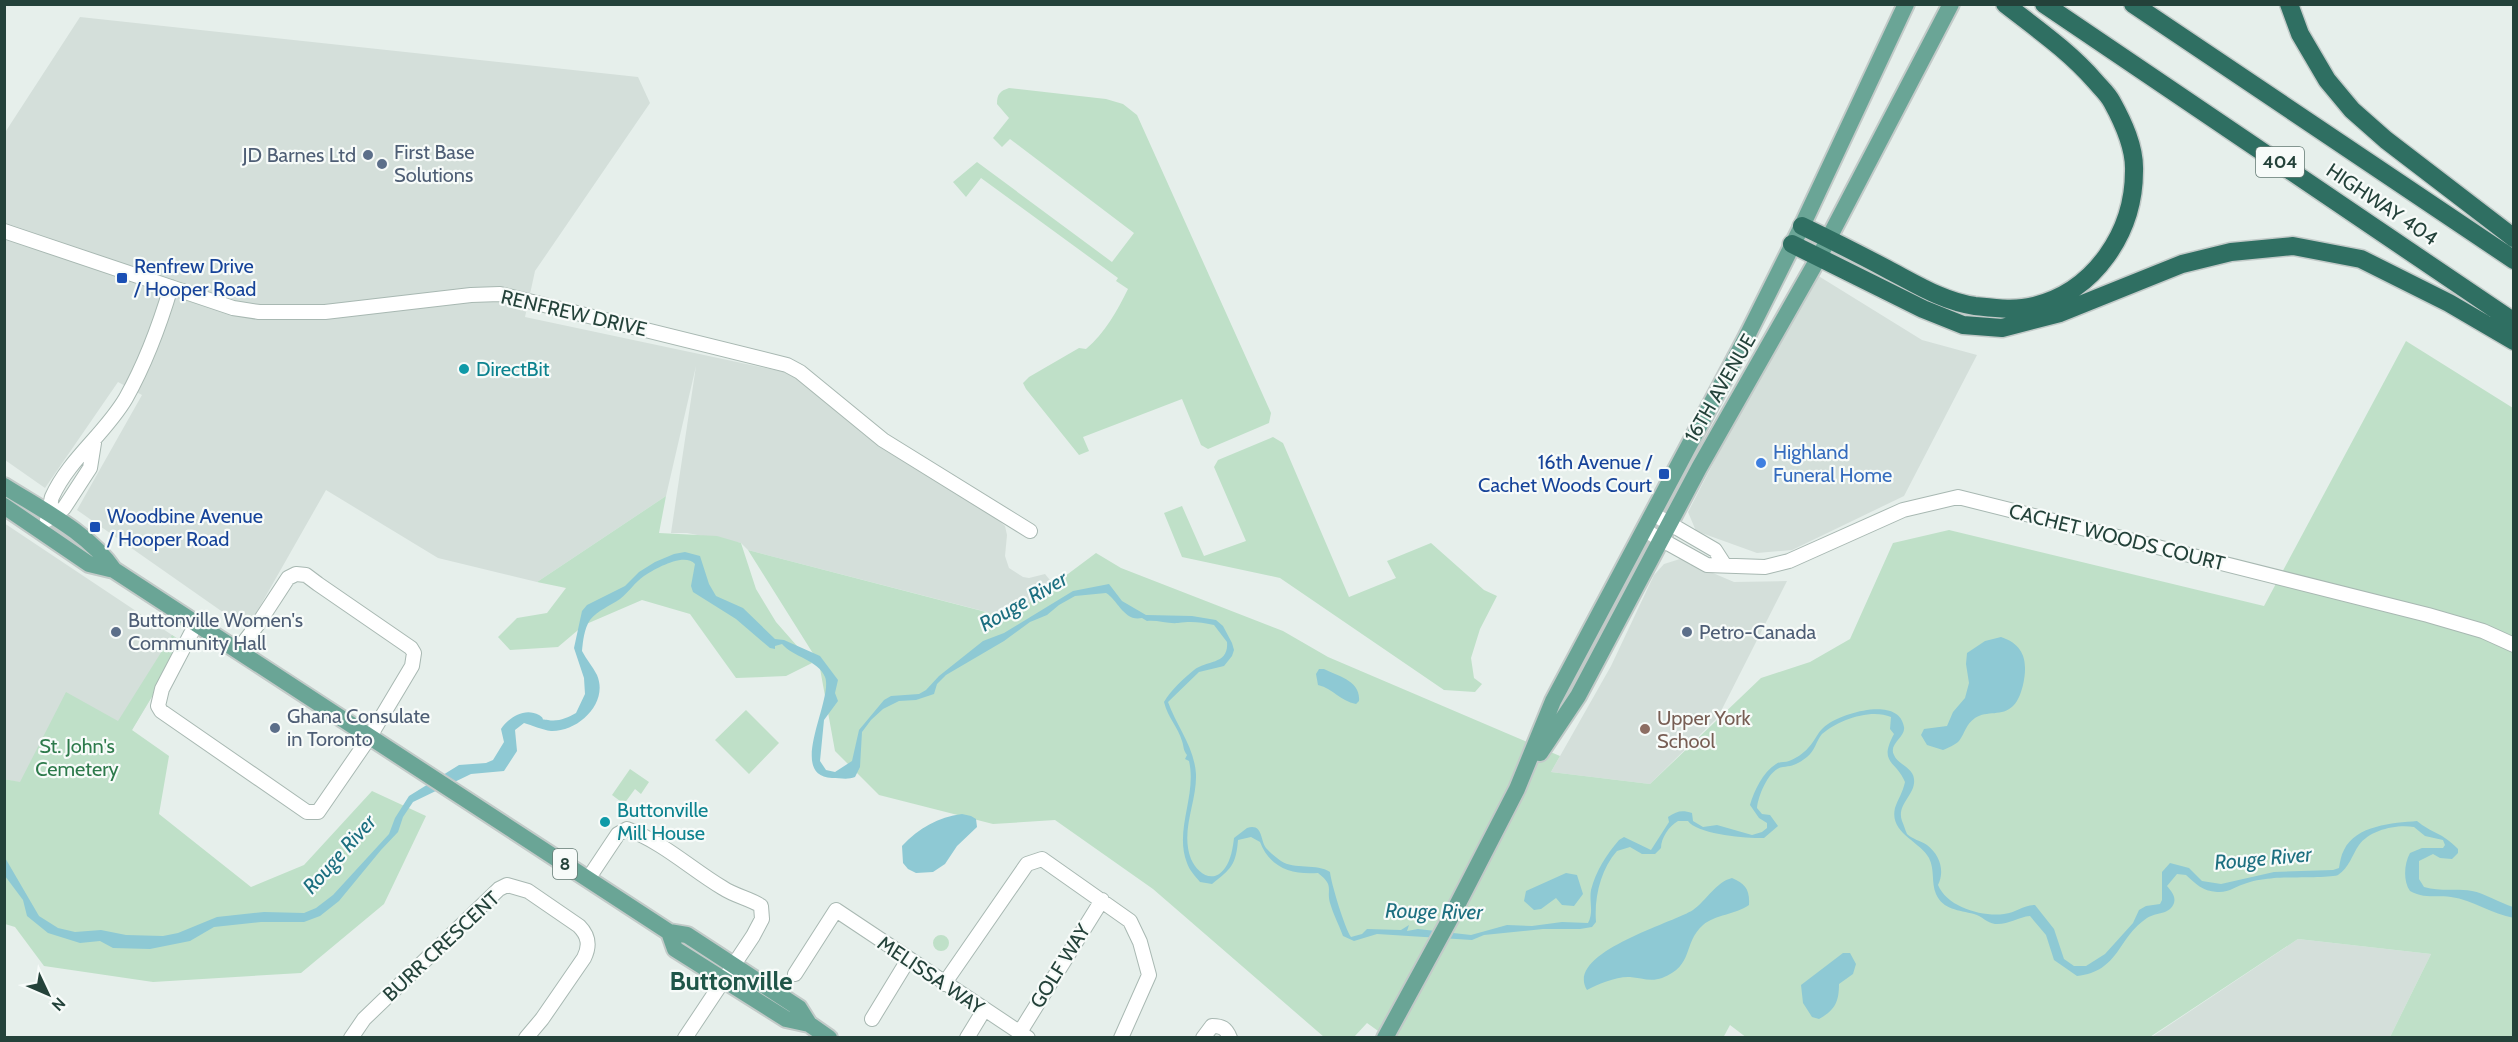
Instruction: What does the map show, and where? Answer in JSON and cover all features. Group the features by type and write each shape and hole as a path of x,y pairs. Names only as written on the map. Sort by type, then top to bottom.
{"highway":[{"path":"1802,225 1933,293 1972,306 2008,309 2033,306 2049,301 2079,285 2107,258 2124,229 2132,199 2135,169 2129,138 2111,100 2075,59 2005,4"},
{"name":"HIGHWAY 404","path":"2044,4 2514,322"},
{"name":"HIGHWAY 404","path":"2133,4 2514,260"},
{"path":"2289,4 2300,34 2321,71 2352,110 2386,140 2514,238"},
{"path":"1792,244 1923,309 1963,325 2002,328 2060,313 2182,264 2231,252 2293,246 2361,259 2449,303 2514,341"}],"main road":[{"name":"16TH AVENUE","path":"1385,1038 1517,789 1553,701 1653,514 1802,225 1906,4"},
{"name":"16TH AVENUE","path":"1517,789 1578,696 1660,539 1819,257 1951,4"},
{"name":"8","path":"4,486 51,515 102,553 114,570"},
{"name":"8","path":"4,506 89,564 114,570 669,932 687,935 729,973 799,1008 809,1024 829,1038"}],"street":[{"name":"RENFREW DRIVE","path":"4,231 233,308 290,313 325,312 471,295 500,294 780,362 800,372 883,440 1030,531"},
{"path":"39,530 51,515 64,508 90,468 94,442 115,416 127,395 171,286"},
{"name":"CACHET WOODS COURT","path":"1644,530 1707,565 1765,567 1789,561 1903,510 1958,497 2428,615 2484,632 2514,645"},
{"path":"1653,514 1715,550 1724,564"},
{"path":"196,624 162,689 158,706 175,723 307,812 318,812 369,738 412,666 414,653 411,648 306,575 296,574 288,578 258,624 237,650"},
{"path":"588,879 618,834 627,829 639,833 689,862 742,899 761,906 762,919 685,1038"},
{"path":"945,984 1028,864 1042,860 1130,921 1140,942 1149,975 1121,1038"},
{"name":"BURR CRESCENT","path":"351,1038 364,1018 499,889 507,885 528,891 579,926 585,932 589,948 585,958 563,990 526,1038"},
{"name":"GOLF WAY","path":"1024,1035 1102,900"},
{"name":"MELISSA WAY","path":"795,974 836,910 1024,1035"},
{"path":"872,1019 908,960"},
{"path":"967,1038 984,1010"},
{"path":"1203,1038 1212,1026 1220,1026 1226,1030 1230,1038"}],"shaded area":[{"path":"80,17 638,77 650,103 535,271 525,317 784,372 796,378 878,446 997,519 1005,526 1007,535 1005,556 1009,568 1029,578 1045,574 1054,585 1010,618 748,550 741,543 687,533 671,533 696,366 666,496 537,582 438,558 326,490 247,629 77,510 142,395 118,382 45,488 5,460 4,134"},
{"path":"1812,272 1922,340 1977,355 1904,496 1792,550 1757,553 1696,531 1688,512"},
{"path":"4,523 184,643 132,730 99,803 5,779"},
{"path":"1680,559 1734,582 1787,581 1718,717 1650,784 1551,772 1611,666 1654,575 1664,564"},
{"path":"2298,939 2431,954 2390,1037 2150,1038"}],"green space":[{"path":"1009,88 1106,99 1123,104 1137,115 1271,413 1269,423 1208,449 1201,445 1182,399 1083,437 1089,451 1079,455 1026,389 1023,383 1029,377 1079,348 1086,349 1093,343 1110,321 1128,289 1116,281 1118,278 981,178 966,197 953,182 977,162 1112,262 1134,233 1010,139 1002,147 993,138 1009,118 997,104 1000,93"},
{"path":"2406,341 2513,408 2513,1037 2390,1037 2431,954 2298,939 2150,1037 1747,1038 1730,1025 1723,1038 1388,1038 1367,1023 1354,1037 1324,1037 1153,889 1055,820 993,824 879,795 835,751 819,663 748,550 1009,618 1096,553 1121,568 1283,631 1328,657 1560,756 1551,772 1650,784 1761,678 1810,662 1850,639 1893,543 1949,530 2264,606"},
{"path":"1273,437 1283,443 1349,597 1396,578 1387,561 1431,543 1484,590 1497,596 1480,629 1471,658 1474,678 1482,684 1475,692 1444,690 1280,578 1182,557 1164,513 1182,506 1204,556 1246,541 1214,467 1218,460"},
{"path":"666,496 659,533 717,536 741,543 756,589 776,622 812,663 786,676 736,678 690,614 642,600 584,625 558,647 510,650 498,637 517,618 547,613 566,588 537,582"},
{"name":"St. John's Cemetery","path":"172,635 184,643 132,730 169,756 159,814 251,887 304,865 372,791 426,816 384,904 301,973 153,982 44,966 15,927 5,924 4,779 20,782 66,692 118,721"},
{"path":"746,710 779,743 749,774 715,740"},
{"path":"630,769 649,782 641,794 635,789 624,804 612,795"},
{"path":"941,935 947,937 949,943 947,949 941,951 935,949 933,943 935,937"}],"water":[{"path":"685,552 700,556 709,584 716,596 743,608 775,639 784,640 820,656 838,680 835,693 838,701 824,720 820,761 826,770 835,772 852,761 859,730 884,700 891,696 919,694 926,690 939,676 983,641 1004,633 1073,591 1109,584 1122,601 1146,615 1192,616 1216,620 1223,626 1232,643 1234,650 1232,656 1224,666 1199,672 1168,702 1195,764 1196,785 1187,838 1191,859 1201,872 1215,876 1227,865 1234,838 1247,828 1256,828 1266,848 1286,864 1325,869 1330,872 1345,925 1351,937 1362,934 1367,929 1401,930 1409,925 1407,931 1418,929 1471,935 1507,925 1588,923 1591,915 1593,883 1602,864 1619,840 1624,837 1651,850 1669,822 1668,817 1682,811 1692,813 1693,821 1703,827 1717,825 1752,835 1762,832 1767,828 1767,823 1759,818 1750,805 1763,777 1771,767 1802,754 1828,724 1846,715 1870,710 1892,712 1900,718 1904,727 1893,751 1896,758 1913,775 1914,785 1902,810 1902,821 1907,834 1927,845 1938,858 1941,874 1938,885 1943,893 1957,905 1986,914 2008,913 2035,905 2054,929 2064,959 2074,966 2086,966 2105,954 2133,923 2139,910 2146,906 2160,904 2162,872 2170,863 2189,868 2202,881 2221,884 2274,872 2333,870 2339,868 2344,850 2357,835 2376,827 2397,823 2417,821 2447,839 2458,849 2458,853 2452,859 2440,858 2433,854 2419,861 2419,879 2424,887 2466,890 2482,894 2513,907 2514,918 2459,899 2446,896 2425,896 2410,891 2405,872 2410,853 2422,848 2443,848 2445,845 2443,840 2425,836 2414,827 2399,826 2370,835 2359,845 2345,869 2334,876 2264,879 2217,892 2203,889 2186,875 2177,874 2167,886 2174,898 2172,907 2147,918 2137,926 2117,953 2102,968 2077,976 2054,960 2046,935 2030,916 1995,924 1977,915 1952,909 1939,899 1929,858 1901,830 1894,817 1905,782 1888,757 1894,734 1890,729 1891,717 1874,714 1855,717 1837,724 1822,734 1807,757 1773,772 1762,790 1757,808 1762,814 1770,815 1778,826 1764,838 1723,835 1693,826 1688,821 1678,821 1666,833 1661,848 1655,854 1642,854 1630,847 1617,851 1611,858 1600,884 1596,903 1596,922 1592,927 1484,935 1472,940 1377,934 1354,941 1343,936 1330,903 1328,885 1323,877 1318,873 1299,873 1283,868 1270,858 1260,842 1251,837 1238,840 1234,861 1212,884 1200,882 1188,866 1183,838 1191,774 1180,736 1164,702 1178,684 1194,670 1225,655 1227,642 1214,625 1196,622 1147,621 1130,617 1106,593 1075,596 946,675 937,684 934,694 916,700 899,701 883,709 862,732 860,767 855,777 832,778 819,774 813,764 812,751 826,688 822,671 782,644 775,646 775,649 770,648 736,619 693,592 691,586 695,564 684,560 655,569 644,576 620,599 590,620 585,631 582,651 597,675 600,685 599,696 589,714 571,727 561,730 551,731 524,723 515,730 517,751 504,771 471,774 413,802 403,817 398,832 339,901 320,916 304,922 261,922 214,927 190,941 150,949 113,948 100,941 80,943 48,933 27,916 23,900 5,876 4,856 39,916 58,928 75,932 101,930 126,935 163,936 178,933 217,917 264,912 304,913 316,908 333,895 389,834 395,818 409,796 459,765 486,763 493,760 504,742 501,729 513,717 528,712 539,715 544,720 555,720 576,713 585,694 584,678 574,648 582,611 587,605 625,586 639,572 655,562"},
{"path":"2001,637 2009,640 2020,650 2025,662 2023,685 2017,701 2009,709 1984,714 1972,720 1956,744 1943,750 1927,745 1921,735 1924,729 1947,726 1953,712 1965,698 1969,683 1967,653 1985,641"},
{"path":"1319,669 1348,680 1359,694 1359,701 1356,704 1350,702 1318,685 1316,674"},
{"path":"962,814 976,819 977,827 957,846 945,864 933,872 916,873 908,869 903,863 902,846 929,824"},
{"path":"1566,873 1577,875 1583,894 1574,906 1562,905 1556,898 1541,909 1534,910 1524,901 1526,891"},
{"path":"1732,878 1746,888 1749,905 1703,925 1692,939 1684,961 1672,973 1654,980 1620,978 1587,990 1584,976 1591,964 1605,952 1693,910 1716,887"},
{"path":"1843,953 1850,953 1856,964 1853,974 1839,984 1837,1001 1832,1009 1819,1019 1812,1017 1803,1003 1801,985"}],"place":[{"name":"JD Barnes Ltd","path":"368,155"},
{"name":"First Base Solutions","path":"382,164"},
{"name":"Renfrew Drive / Hooper Road","path":"122,278"},
{"name":"DirectBit","path":"464,369"},
{"name":"Highland Funeral Home","path":"1761,463"},
{"name":"16th Avenue / Cachet Woods Court","path":"1664,474"},
{"name":"Woodbine Avenue / Hooper Road","path":"95,527"},
{"name":"Buttonville Women's Community Hall","path":"116,632"},
{"name":"Petro-Canada","path":"1687,632"},
{"name":"Ghana Consulate in Toronto","path":"275,728"},
{"name":"Upper York School","path":"1645,729"},
{"name":"Buttonville Mill House","path":"605,822"}],"district":[{"name":"Buttonville","path":"731,981"}],"water label":[{"name":"Rouge River","path":"1023,601"},
{"name":"Rouge River","path":"339,854"},
{"name":"Rouge River","path":"2263,858"},
{"name":"Rouge River","path":"1434,911"}]}
